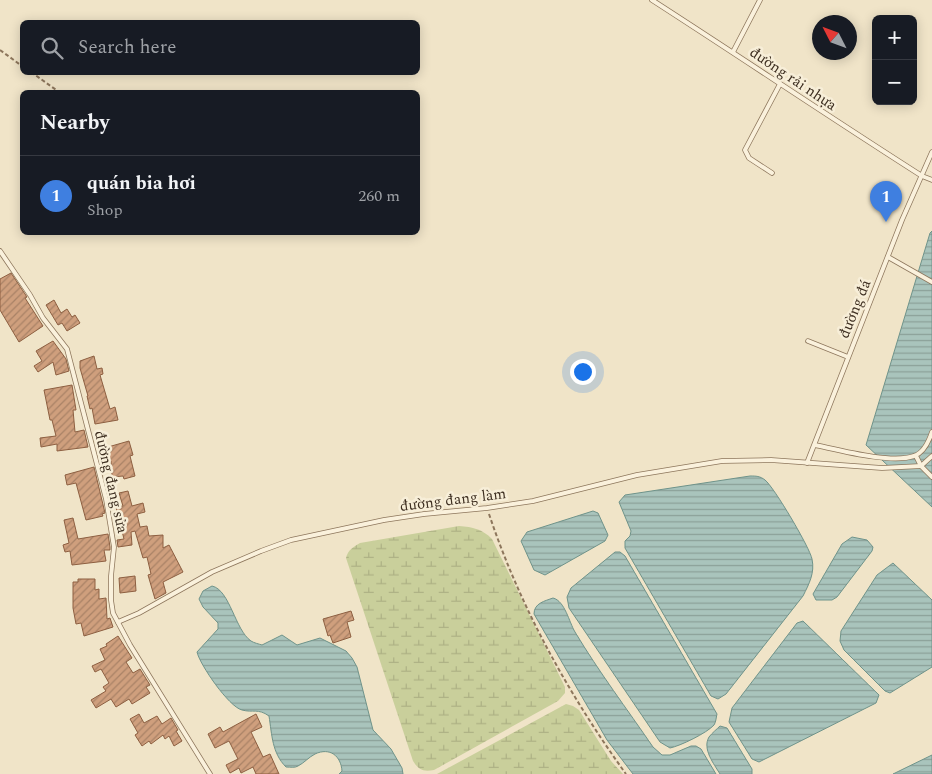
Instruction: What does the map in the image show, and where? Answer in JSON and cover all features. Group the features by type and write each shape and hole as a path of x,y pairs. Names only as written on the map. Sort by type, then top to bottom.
{"lane":[{"name":"đường rải nhựa","path":"652,0 922,176"},
{"path":"733,52 760,0"},
{"path":"772,173 749,158 745,150 780,84"},
{"name":"đường đá","path":"807,462 902,220 932,152"},
{"path":"922,176 932,180"},
{"name":"đường đang sửa","path":"0,251 43,318 67,349 106,500 114,546 111,576 113,613 130,646 210,774"},
{"path":"888,257 932,282"},
{"path":"808,341 848,357"},
{"path":"815,445 856,454 898,459 916,456 929,441 932,432"},
{"path":"916,456 921,466 932,477"},
{"path":"921,466 932,456"},
{"name":"đường đang làm","path":"118,622 139,614 212,572 291,540 384,520 533,501 637,475 722,461 771,460 882,468 921,466"}],"path":[{"path":"0,50 20,65"},
{"path":"35,75 56,90"},
{"path":"487,508 508,566 554,660 594,728 626,774"}],"green space":[{"path":"459,526 477,529 492,539 565,687 565,693 558,701 434,770 427,771 419,768 413,761 346,558 351,549 360,543"},
{"path":"566,704 579,710 611,761 623,774 437,774"}],"water":[{"path":"932,231 932,507 866,445"},
{"path":"750,476 765,480 783,505 810,553 813,564 812,574 803,596 726,694 718,699 711,696 625,548 625,541 630,536 631,531 619,502 625,495"},
{"path":"593,511 598,513 608,535 605,541 545,575 534,570 521,541 527,532"},
{"path":"852,537 867,540 873,547 872,551 837,597 832,600 816,600 813,594 842,544"},
{"path":"615,552 620,552 625,556 717,714 715,724 706,732 674,747 670,748 660,742 569,608 567,597 571,588"},
{"path":"893,563 932,600 932,667 890,693 885,691 844,650 840,641 841,631 877,575"},
{"path":"212,586 218,589 228,602 245,636 252,642 262,645 282,635 297,645 320,638 346,651 357,667 373,730 391,749 402,768 403,774 339,774 342,771 339,761 330,752 315,754 297,767 286,767 275,750 269,716 262,712 246,711 236,707 216,685 199,658 197,652 218,629 218,623 203,607 199,599 203,591"},
{"path":"553,598 564,607 584,647 653,747 662,755 670,755 691,746 696,746 701,749 716,774 633,774 607,740 534,614 534,610 538,605 543,601"},
{"path":"803,621 879,695 876,703 759,762 752,759 729,722 732,708 797,623"},
{"path":"720,726 727,728 752,769 752,774 720,774 710,756 707,742 709,737"},
{"path":"932,755 932,774 893,774"}],"building":[{"path":"11,273 43,326 19,342 0,310 0,279"},
{"path":"54,300 61,313 67,309 72,317 75,315 80,323 67,331 62,323 58,325 46,305"},
{"path":"53,341 66,359 69,371 56,375 53,362 38,372 34,366 42,361 36,351"},
{"path":"94,356 97,369 102,368 103,374 100,375 110,409 115,407 118,420 95,424 80,368 80,361"},
{"path":"72,385 76,410 73,410 75,432 84,430 88,447 57,451 57,444 41,447 40,438 56,436 52,420 50,420 44,390"},
{"path":"129,441 133,455 130,456 135,476 124,479 123,476 112,477 111,461 104,463 101,449"},
{"path":"94,467 105,513 102,514 103,516 86,520 76,483 67,485 65,475"},
{"path":"128,491 132,506 143,503 145,512 137,514 140,527 147,526 149,536 163,535 163,548 169,545 183,572 163,582 166,593 155,599 148,575 151,574 147,557 143,558 135,531 131,532 132,545 118,547 117,540 124,539 116,507 123,506 119,493"},
{"path":"73,518 78,539 108,534 110,550 104,550 106,561 72,565 70,551 65,552 63,545 69,543 64,520"},
{"path":"135,576 136,591 120,593 119,578"},
{"path":"78,579 95,579 95,590 99,589 99,599 106,598 107,619 110,618 113,627 84,636 81,623 76,624 73,608 73,582 78,582"},
{"path":"351,611 354,620 347,622 351,637 333,643 330,635 328,636 323,619"},
{"path":"118,636 132,658 126,662 133,673 140,669 150,685 146,687 150,693 132,704 129,699 116,707 111,699 96,708 91,700 106,691 103,687 109,683 101,669 95,672 92,666 105,660 100,649 107,646 106,644"},
{"path":"139,714 144,723 157,716 162,724 171,718 182,741 174,746 169,736 165,739 163,735 151,744 149,741 142,746 135,735 138,733 130,719"},
{"path":"256,714 262,727 251,732 263,757 270,754 279,774 256,774 253,767 241,773 239,768 230,773 226,765 238,759 229,741 215,748 208,734 220,727 223,732"}],"place":[{"name":"quán bia hơi","path":"886,222"}]}
